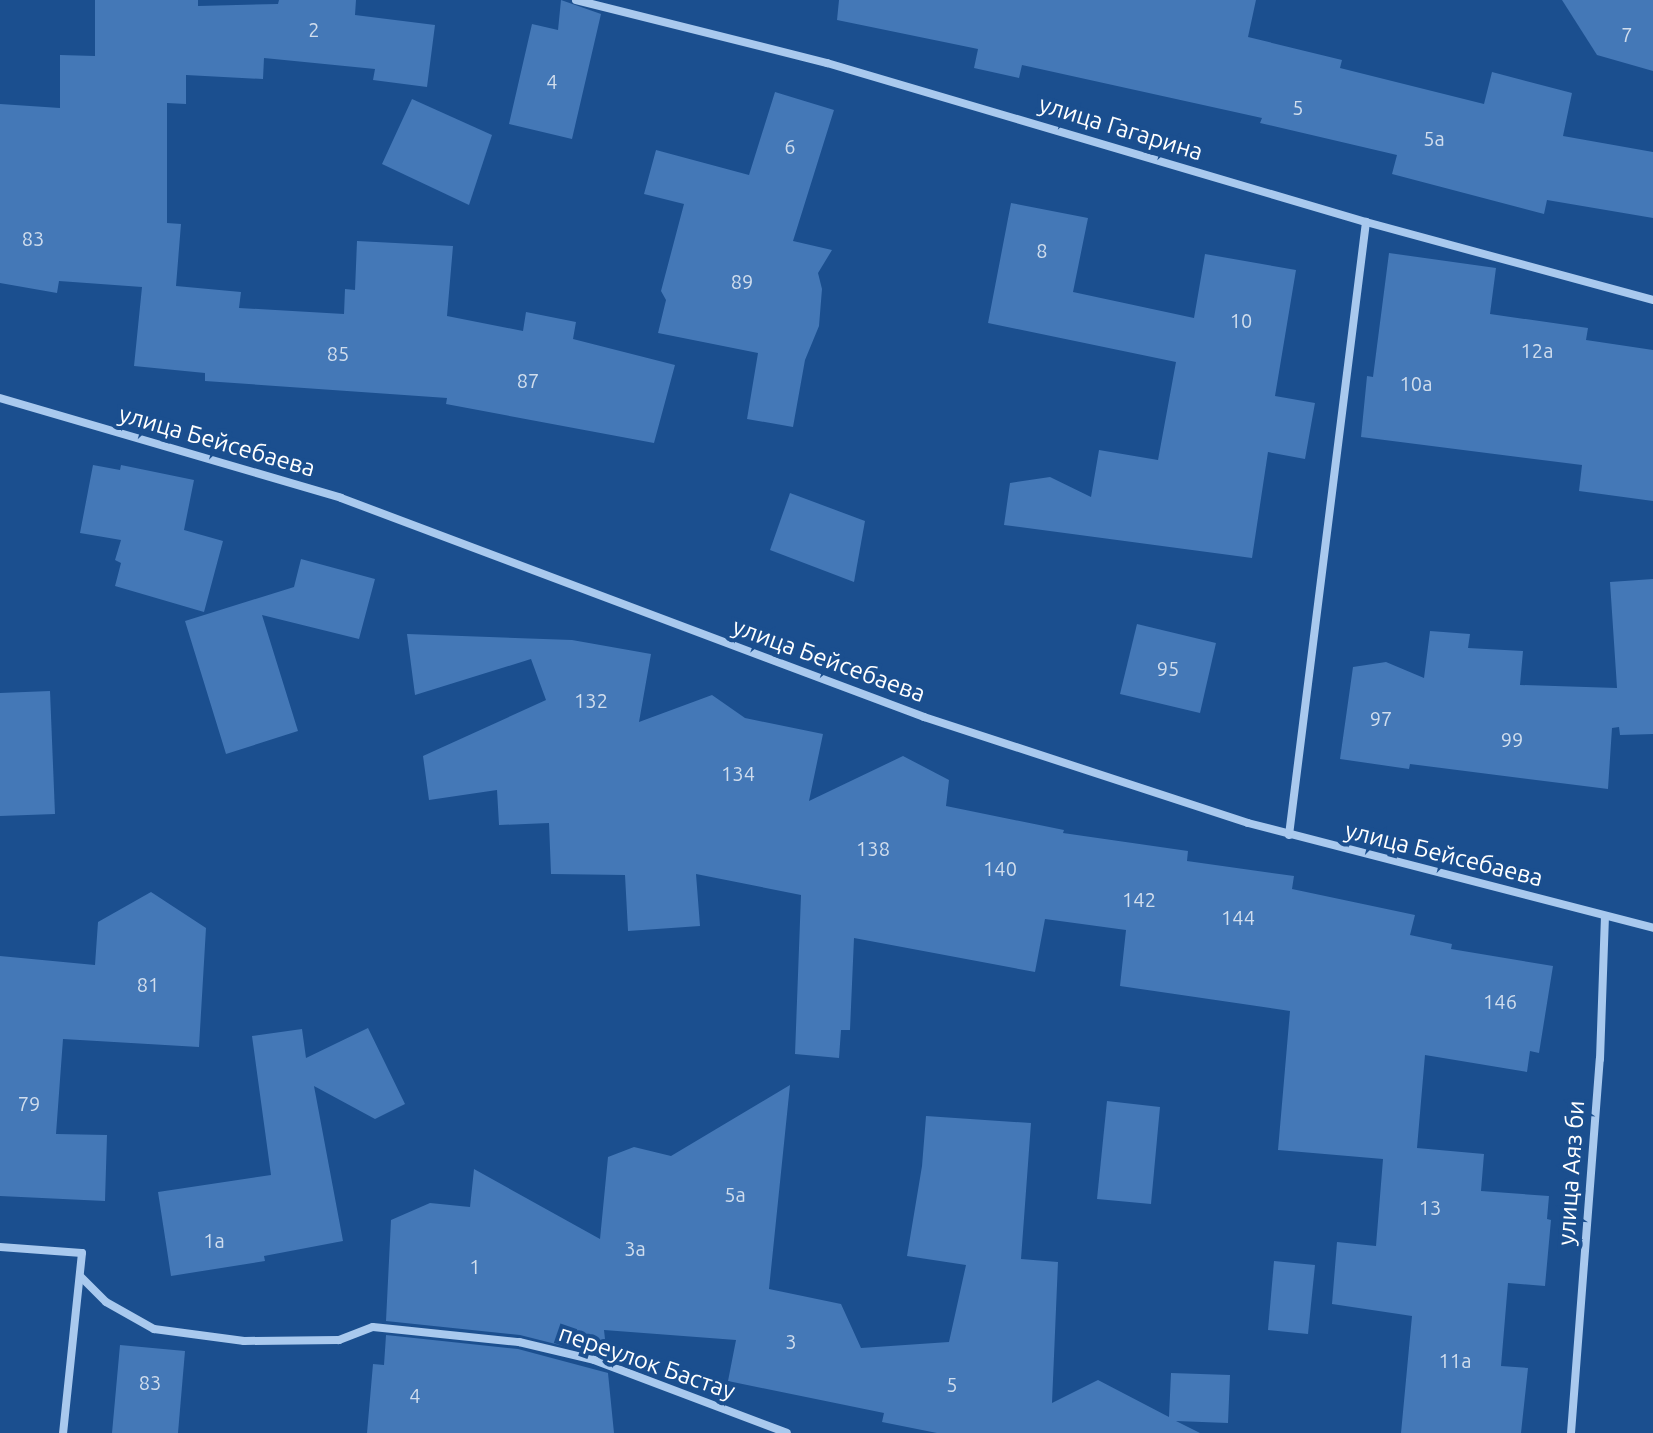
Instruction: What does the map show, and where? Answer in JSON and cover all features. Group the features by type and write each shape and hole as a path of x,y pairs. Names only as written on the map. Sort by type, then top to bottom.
{"street":[{"name":"улица Гагарина","path":"576,0 827,63 1366,222 1653,300"},
{"path":"1289,835 1366,222"},
{"name":"улица Бейсебаева","path":"0,398 341,498 924,717 1289,835 1653,928"},
{"name":"улица Аяз би","path":"1571,1433 1600,1059 1605,917"},
{"name":"переулок Бастау","path":"0,1247 82,1253 81,1277 106,1302 154,1329 244,1341 339,1340 373,1327 519,1342 594,1360 787,1433"},
{"path":"63,1433 81,1277"}],"building":[{"path":"95,0 198,0 198,6 278,4 279,0 356,0 355,15 435,25 427,87 373,80 375,69 264,58 263,79 186,75 186,104 167,103 167,223 181,224 176,286 241,292 239,308 344,314 345,289 355,290 357,241 453,246 447,316 523,331 526,312 576,322 573,339 675,365 654,443 446,404 447,398 205,381 205,373 134,366 142,287 59,281 57,293 0,283 0,104 60,108 60,55 95,56"},
{"path":"561,0 601,14 572,139 509,124 532,24 558,30"},
{"path":"839,0 1256,0 1248,37 1342,60 1340,68 1484,104 1492,72 1572,93 1563,136 1653,152 1653,218 1547,200 1544,214 1392,174 1397,155 1260,123 1262,118 1022,65 1019,78 974,68 978,49 837,20"},
{"path":"1562,0 1653,0 1653,71 1597,55"},
{"path":"775,92 834,110 793,241 832,250 818,273 822,289 819,326 805,360 793,427 747,419 758,353 658,333 666,300 661,291 684,204 644,194 656,150 749,175"},
{"path":"412,99 492,135 469,205 382,164"},
{"path":"1011,203 1088,218 1073,292 1194,318 1205,254 1296,270 1275,396 1315,403 1305,459 1268,452 1252,558 1004,525 1010,483 1050,477 1091,497 1099,450 1158,460 1176,362 988,323"},
{"path":"1389,253 1496,268 1490,314 1588,328 1586,340 1653,350 1653,501 1579,491 1582,465 1361,437 1367,376 1373,377"},
{"path":"93,465 120,470 121,465 194,480 184,530 223,541 204,612 115,586 121,563 115,560 121,540 80,533"},
{"path":"790,493 865,521 854,582 770,550"},
{"path":"301,559 375,579 359,639 262,615 298,731 226,754 185,621 294,587"},
{"path":"1653,579 1653,734 1620,735 1619,727 1612,728 1608,789 1410,764 1409,769 1340,759 1353,667 1386,662 1424,678 1430,631 1470,634 1468,648 1523,651 1520,685 1617,688 1610,582"},
{"path":"1137,624 1216,643 1200,713 1120,694"},
{"path":"407,634 572,640 651,654 639,722 712,695 745,718 823,734 809,801 903,756 949,780 946,806 1064,830 1063,833 1188,851 1187,861 1294,876 1292,889 1415,915 1410,935 1452,944 1451,949 1553,966 1539,1053 1530,1051 1527,1072 1425,1055 1417,1148 1484,1154 1481,1191 1549,1196 1547,1219 1551,1220 1545,1286 1508,1283 1501,1366 1528,1368 1521,1433 1401,1433 1412,1316 1332,1304 1337,1242 1376,1246 1383,1159 1278,1150 1290,1011 1120,986 1126,930 1045,919 1035,972 854,938 850,1030 841,1030 839,1058 795,1054 801,895 696,874 700,926 628,931 625,875 551,874 549,823 499,825 497,790 429,800 423,756 546,700 531,659 415,695"},
{"path":"50,691 55,814 0,816 0,693"},
{"path":"151,892 206,928 199,1047 63,1039 56,1134 107,1135 105,1201 0,1196 0,956 95,965 98,922"},
{"path":"368,1028 405,1104 375,1119 314,1086 343,1241 264,1256 265,1261 171,1276 158,1192 271,1175 252,1036 302,1029 306,1058"},
{"path":"790,1085 769,1289 841,1304 861,1348 949,1342 966,1265 907,1256 922,1166 926,1116 1031,1123 1021,1259 1058,1262 1052,1403 1098,1380 1169,1417 1171,1373 1230,1375 1228,1423 1176,1421 1200,1433 937,1433 882,1422 884,1413 728,1381 736,1340 604,1330 607,1357 520,1335 386,1321 391,1220 430,1203 470,1207 474,1169 600,1239 608,1157 634,1147 671,1156"},
{"path":"1107,1101 1160,1107 1151,1204 1097,1199"},
{"path":"1274,1261 1315,1265 1308,1334 1268,1330"},
{"path":"386,1335 518,1349 608,1373 614,1433 367,1433 373,1364 384,1365"},
{"path":"120,1345 185,1351 178,1433 112,1433"}]}
